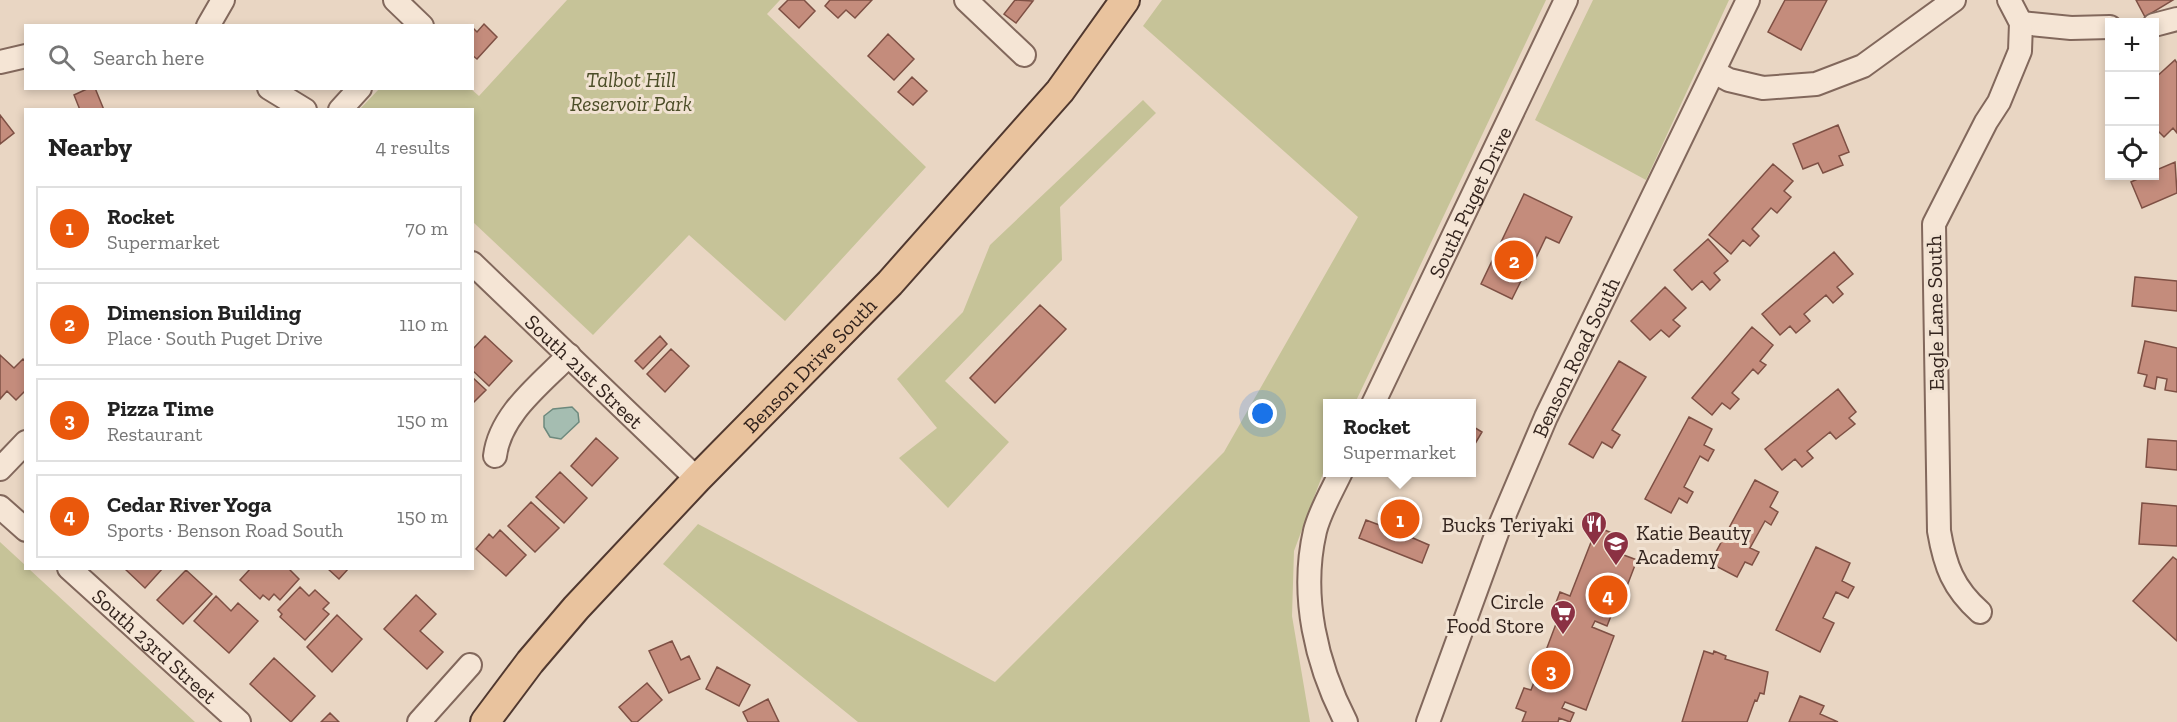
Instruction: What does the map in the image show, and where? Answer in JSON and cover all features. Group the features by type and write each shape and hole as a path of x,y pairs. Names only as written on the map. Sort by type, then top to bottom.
{"main road":[{"name":"Benson Drive South","path":"485,722 530,662 576,608 696,479 898,274 1060,91 1125,0"}],"street":[{"path":"209,24 223,0"},
{"path":"395,0 421,24"},
{"path":"966,0 1024,55"},
{"name":"South Puget Drive","path":"1375,399 1566,0"},
{"name":"Benson Road South","path":"1427,719 1498,530 1545,417 1748,0"},
{"path":"1714,72 1729,80 1763,87 1816,84 1863,66 1954,0"},
{"path":"2009,0 2021,23 2105,27"},
{"path":"2159,24 2177,19"},
{"name":"Eagle Lane South","path":"1980,612 1960,594 1942,552 1939,531 1934,224 2011,77 2020,51 2021,23"},
{"path":"0,62 24,56"},
{"path":"272,90 302,108"},
{"path":"342,108 358,90"},
{"name":"South 21st Street","path":"474,265 696,479"},
{"path":"495,456 500,432 509,418 569,355"},
{"path":"0,469 24,444"},
{"path":"1339,477 1316,530 1310,602 1325,676 1346,722"},
{"path":"0,507 24,528"},
{"name":"South 23rd Street","path":"71,570 239,722"},
{"path":"419,722 470,665"}],"green space":[{"name":"Talbot Hill Reservoir Park","path":"567,0 780,0 767,14 926,167 785,321 689,235 593,335 474,223 474,108 361,108 378,90 472,90 479,96"},
{"path":"1162,0 1546,0 1357,399 1323,399 1323,473 1294,551 1292,616 1310,722 858,722 663,564 698,524 995,682 1224,452 1358,217 1143,26"},
{"path":"1593,0 1729,0 1646,180 1535,120"},
{"path":"1143,100 1156,113 1060,207 1062,260 945,381 1009,442 948,508 899,458 937,428 897,379 963,312 990,245"},
{"path":"0,542 24,564 24,570 30,570 195,722 0,722"}],"shaded area":[{"path":"572,407 578,413 579,422 561,439 550,437 544,427 544,416 553,409"}],"building":[{"path":"788,0 804,0 815,11 799,28 779,9"},
{"path":"830,0 872,0 855,18 846,10 838,18 825,6"},
{"path":"1015,0 1033,1 1016,23 1004,14"},
{"path":"1785,0 1827,0 1801,50 1768,32"},
{"path":"2136,0 2173,0 2145,17"},
{"path":"484,24 497,37 477,59 474,57 474,29 477,32"},
{"path":"888,34 914,59 894,80 868,56"},
{"path":"2175,60 2177,63 2177,133 2173,128 2164,137 2159,132 2159,74"},
{"path":"912,77 927,91 913,105 898,92"},
{"path":"85,90 96,90 103,108 79,108 74,95"},
{"path":"0,115 14,133 0,144"},
{"path":"1838,125 1849,152 1839,156 1843,165 1823,173 1818,163 1803,169 1793,144"},
{"path":"2175,162 2177,193 2142,208 2131,182 2159,180 2159,169"},
{"path":"1773,164 1793,181 1784,191 1791,197 1777,213 1771,208 1752,229 1759,236 1750,246 1743,240 1731,254 1709,235"},
{"path":"1524,194 1572,217 1559,243 1546,237 1526,279 1523,277 1512,299 1481,284"},
{"path":"1708,239 1728,261 1714,273 1720,280 1710,290 1702,281 1692,290 1674,270"},
{"path":"1834,252 1853,274 1837,287 1843,294 1833,303 1826,295 1804,314 1810,321 1796,333 1790,326 1780,335 1762,314"},
{"path":"2135,277 2177,281 2177,311 2132,306"},
{"path":"1665,287 1686,308 1673,320 1680,326 1669,337 1661,330 1650,340 1631,321"},
{"path":"1040,305 1066,329 995,403 970,378"},
{"path":"1752,327 1773,345 1760,361 1766,365 1758,374 1753,369 1732,393 1739,399 1730,409 1722,403 1712,415 1692,398"},
{"path":"485,336 512,361 489,386 474,372 474,348"},
{"path":"660,336 667,344 643,369 635,361"},
{"path":"2145,341 2177,348 2177,392 2165,390 2167,379 2157,377 2155,389 2144,386 2147,375 2138,373"},
{"path":"671,349 689,366 665,392 647,374"},
{"path":"0,355 14,368 23,359 24,392 16,400 7,391 0,399"},
{"path":"1619,361 1646,377 1612,430 1620,435 1612,448 1602,442 1593,458 1569,444"},
{"path":"474,379 486,390 474,402"},
{"path":"1838,389 1856,412 1849,418 1855,424 1836,439 1830,432 1807,451 1813,458 1802,467 1795,459 1782,470 1765,449"},
{"path":"1689,417 1712,429 1704,445 1714,450 1708,461 1700,456 1684,487 1693,492 1687,503 1679,498 1671,513 1645,499"},
{"path":"1476,428 1482,432 1476,442"},
{"path":"596,438 618,458 592,486 571,466"},
{"path":"2148,439 2177,441 2177,470 2146,467"},
{"path":"560,472 587,498 564,523 536,497"},
{"path":"1755,480 1778,492 1770,507 1778,512 1771,525 1765,521 1750,548 1759,552 1752,565 1745,562 1737,577 1710,563"},
{"path":"531,502 559,528 535,552 508,526"},
{"path":"2142,503 2177,506 2177,546 2139,544"},
{"path":"1399,506 1415,512 1406,535 1429,545 1422,563 1359,538 1366,520 1390,529"},
{"path":"1597,527 1627,539 1621,554 1637,560 1617,612 1601,605 1598,611 1611,616 1607,626 1595,621 1592,627 1614,636 1586,710 1565,702 1562,708 1574,713 1570,722 1559,718 1558,722 1522,722 1526,712 1516,708 1524,688 1531,690 1559,616 1552,613 1560,592 1570,596"},
{"path":"500,530 526,555 506,576 476,549 489,534 493,538"},
{"path":"1816,547 1850,563 1842,581 1854,587 1848,598 1836,592 1823,618 1834,623 1820,652 1776,630"},
{"path":"2173,557 2177,560 2177,641 2133,601"},
{"path":"126,570 161,570 145,588"},
{"path":"186,570 212,594 183,624 157,600"},
{"path":"249,570 290,570 299,579 280,600 274,594 269,600 263,595 260,599 240,580"},
{"path":"329,570 347,570 339,579"},
{"path":"300,587 309,596 315,590 329,603 323,609 329,614 305,640 280,617 282,614 278,610"},
{"path":"416,595 436,614 420,631 443,652 427,669 384,629"},
{"path":"216,596 231,611 238,603 258,621 229,653 194,621"},
{"path":"337,615 362,639 332,672 307,647"},
{"path":"672,641 681,660 689,656 700,679 669,693 649,651"},
{"path":"1704,651 1713,654 1714,651 1726,656 1725,659 1768,672 1764,694 1760,693 1757,701 1755,700 1747,722 1682,722"},
{"path":"274,658 315,696 291,722 250,684"},
{"path":"717,667 750,685 739,706 706,689"},
{"path":"647,683 662,700 637,722 632,722 619,707"},
{"path":"1800,696 1824,706 1820,714 1838,722 1789,722"},
{"path":"768,699 779,722 748,722 743,712"},
{"path":"330,713 339,722 321,722"}],"place":[{"name":"Dimension Building","path":"1514,260"},
{"name":"Rocket","path":"1400,519"},
{"name":"Bucks Teriyaki","path":"1594,547"},
{"name":"Katie Beauty Academy","path":"1616,567"},
{"name":"Cedar River Yoga","path":"1608,595"},
{"name":"Circle Food Store","path":"1563,636"},
{"name":"Pizza Time","path":"1551,670"}]}
